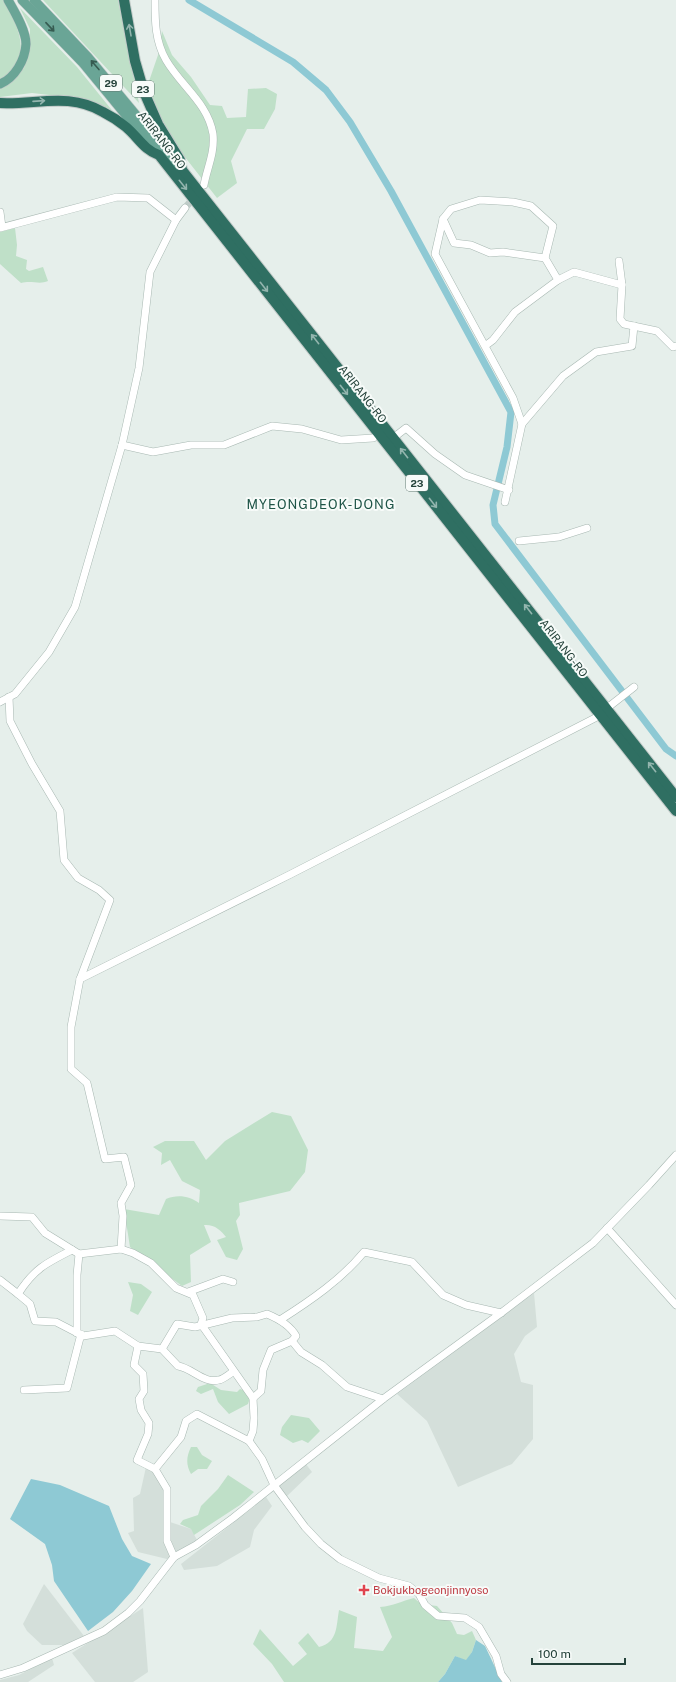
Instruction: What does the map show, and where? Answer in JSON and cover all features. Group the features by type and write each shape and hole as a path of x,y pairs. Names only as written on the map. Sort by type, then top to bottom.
{"highway":[{"name":"23","path":"124,0 135,61 144,92 158,124 180,160 182,170"},
{"name":"23","path":"0,103 58,100 82,104 102,111 126,127 150,152 158,155"},
{"name":"ARIRANG-RO","path":"158,155 676,811"},
{"name":"ARIRANG-RO","path":"182,170 676,797"}],"main road":[{"path":"0,84 8,81 20,65 26,43 19,19 8,0"},
{"name":"ARIRANG-RO","path":"22,0 82,62 158,155"},
{"name":"ARIRANG-RO","path":"34,0 88,57 182,170"}],"street":[{"path":"154,0 156,32 165,59 180,80 196,97 209,118 213,135 212,160 206,174 204,185"},
{"path":"0,212 1,227 117,197 148,198 176,220"},
{"path":"522,424 513,398 435,254 443,220 451,209 480,200 513,202 531,206 553,226 545,258 558,280"},
{"path":"0,702 15,694 49,652 75,607 122,445 139,368 150,272 176,220 185,208"},
{"path":"443,220 454,243 471,245 490,253 503,252 545,258"},
{"path":"619,261 622,285 620,319 624,324 657,331 673,347 676,346"},
{"path":"484,346 493,340 515,312 558,280 574,272 622,285"},
{"path":"505,502 506,490 522,424 563,376 596,352 632,346 634,326"},
{"path":"122,445 153,452 190,445 224,445 272,426 302,429 341,440 373,438"},
{"path":"398,435 406,428 435,454 465,476 506,490"},
{"path":"519,541 559,537 587,528"},
{"path":"611,705 633,688"},
{"path":"9,698 10,721 32,764 60,811 64,860 78,878 99,890 110,900 80,978 71,1026 71,1070 87,1083 105,1159 124,1157 131,1185 124,1194 121,1203 123,1216 121,1249"},
{"path":"80,978 291,874 595,718"},
{"path":"0,1675 23,1668 104,1631 128,1613 140,1601 174,1557 196,1545 233,1518 382,1399 501,1313 593,1243 676,1155"},
{"path":"0,1216 32,1217 45,1233 80,1254 121,1249 133,1253 151,1263 176,1288 193,1295 203,1318 202,1324 252,1398 254,1418 253,1431 249,1441"},
{"path":"607,1228 676,1305"},
{"path":"18,1294 28,1278 37,1270 72,1250"},
{"path":"280,1320 351,1268 364,1252 412,1262 443,1295 466,1305 501,1313"},
{"path":"24,1390 67,1388 76,1359 79,1334 77,1275 80,1254"},
{"path":"188,1292 223,1278 233,1282"},
{"path":"0,1280 30,1304 35,1321 56,1322 79,1334 95,1335 115,1331 138,1346 162,1349 178,1366 186,1367 209,1380 219,1380 233,1372"},
{"path":"162,1349 177,1324 195,1327 202,1324 232,1318 257,1317 267,1314 280,1320 293,1330 296,1336 292,1341 271,1350 262,1370 261,1391 252,1398"},
{"path":"292,1341 302,1352 322,1365 346,1387 382,1399"},
{"path":"138,1346 134,1366 144,1374 144,1391 140,1399 141,1410 149,1423 148,1434 137,1460 155,1469 167,1489 167,1541 174,1557"},
{"path":"155,1469 180,1437 186,1421 197,1414 202,1415 249,1441 262,1459 274,1485 305,1528 321,1544 340,1559 379,1578 409,1586 419,1594 425,1605 438,1616 465,1618 479,1627 496,1656 502,1674 507,1682"}],"shaded area":[{"path":"534,1293 537,1327 525,1336 514,1354 521,1382 533,1385 533,1439 512,1464 458,1487 427,1421 397,1394"},
{"path":"305,1463 312,1472 287,1496 284,1495 277,1485"},
{"path":"146,1467 154,1472 165,1490 169,1541 170,1522 191,1529 197,1540 167,1559 138,1552 128,1533 134,1531 133,1498 140,1494"},
{"path":"266,1497 272,1506 254,1530 250,1547 217,1566 184,1570 181,1564"},
{"path":"44,1584 84,1636 64,1645 42,1645 27,1631 23,1624"},
{"path":"143,1608 148,1672 133,1682 95,1682 72,1653"},
{"path":"52,1658 54,1665 28,1682 0,1682 0,1680 19,1675"}],"green space":[{"path":"0,0 4,0 18,31 20,53 17,62 11,71 0,79"},
{"path":"43,0 118,0 139,103"},
{"path":"20,8 77,67 115,114 84,99 32,93 0,97 0,87 4,86 24,68 30,47 30,29"},
{"path":"162,31 172,55 191,77 210,105 222,106 227,118 246,117 248,89 266,88 277,94 275,109 264,129 247,129 231,161 237,183 217,198 170,138 147,87 158,55"},
{"path":"15,228 17,245 16,256 27,260 26,269 29,271 43,267 48,281 42,283 21,283 0,264 0,232"},
{"path":"272,1112 291,1116 308,1150 305,1172 290,1191 239,1203 240,1215 236,1221 243,1249 237,1260 226,1257 217,1240 226,1237 222,1232 217,1228 204,1225 211,1242 190,1255 191,1282 182,1286 130,1247 124,1209 159,1215 166,1199 170,1197 183,1196 199,1203 200,1190 182,1181 170,1160 161,1165 162,1153 153,1147 165,1141 194,1141 206,1160 225,1141"},
{"path":"128,1282 141,1284 152,1292 138,1315 130,1311 133,1295"},
{"path":"210,1383 221,1390 237,1392 240,1389 243,1390 250,1398 248,1404 229,1414 218,1402 213,1389 201,1394 196,1391 198,1387"},
{"path":"291,1415 309,1418 320,1431 308,1443 302,1440 293,1443 280,1435 282,1427"},
{"path":"191,1447 197,1447 202,1455 212,1461 207,1469 198,1469 191,1474 187,1461"},
{"path":"228,1475 254,1492 240,1505 194,1535 191,1529 180,1524 183,1520 198,1515 201,1506 218,1489"},
{"path":"414,1598 421,1604 437,1606 452,1623 457,1634 464,1635 472,1631 476,1640 472,1652 466,1661 455,1656 445,1674 438,1682 284,1682 272,1664 253,1644 260,1629 293,1666 307,1654 298,1643 308,1633 319,1647 330,1642 335,1633 339,1610 357,1617 354,1648 383,1651 392,1637 380,1607 389,1606"}],"water":[{"path":"31,1479 60,1485 109,1506 122,1539 132,1556 151,1564 132,1591 113,1612 88,1631 54,1581 52,1565 45,1544 10,1519"},
{"path":"476,1640 485,1646 502,1682 438,1682 445,1674 455,1656 466,1660 472,1652"}],"waterway":[{"path":"189,0 293,62 326,90 350,122 391,191 511,412 507,447 493,505 495,524 666,749 676,756"}],"tunnel":[{"path":"185,208 196,195"}],"place":[{"name":"Bokjukbogeonjinnyoso","path":"364,1590"}],"district":[{"name":"MYEONGDEOK-DONG","path":"321,504"}]}
